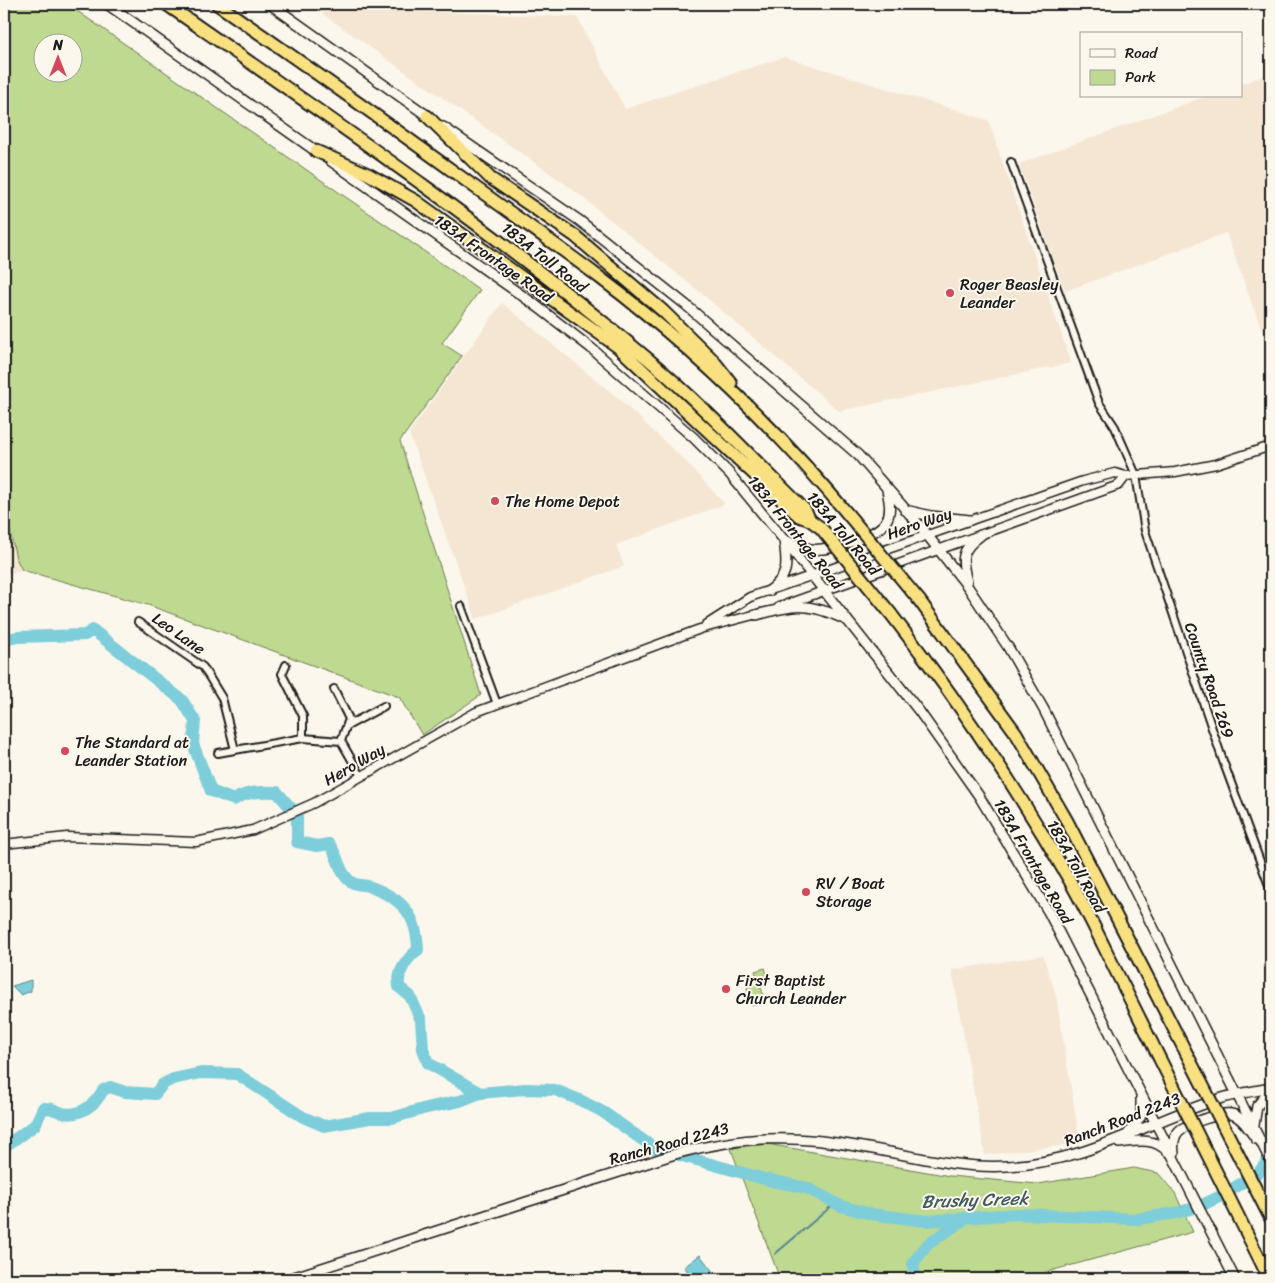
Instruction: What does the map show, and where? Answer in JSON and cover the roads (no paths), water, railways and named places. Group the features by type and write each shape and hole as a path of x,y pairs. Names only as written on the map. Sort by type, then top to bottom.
{"highway":[{"name":"183A Toll Road","path":"166,4 427,186 607,326 650,361 806,510 810,520 821,528 892,614 942,680 1004,773 1070,882 1270,1279"},
{"name":"183A Toll Road","path":"217,4 341,90 600,278 654,321 751,408 803,461 919,600 1016,733 1068,821 1271,1219"},
{"path":"427,116 490,178 575,236 663,311 712,360 751,408"},
{"path":"316,151 368,174 416,201 554,299 618,347 799,516 810,520"}],"main road":[{"name":"183A Frontage Road","path":"107,4 534,304 591,348 722,466 849,621 950,754 979,796 1049,913 1235,1279"},
{"path":"270,4 427,116 580,220 686,305 858,455 968,587 1008,647 1044,710 1141,906 1239,1094 1253,1128 1271,1162"},
{"path":"768,591 784,577 786,566 784,540 810,549 821,550 834,548 878,530 886,522 889,513 886,488"},
{"path":"905,510 931,516 970,520"},
{"path":"968,587 962,565 963,554 968,544 981,535"},
{"path":"756,615 792,606 808,606 832,613 849,621"},
{"path":"1126,1137 1141,1116 1142,1102 1138,1085"},
{"path":"1253,1128 1257,1106 1271,1089"},
{"name":"Ranch Road 2243","path":"288,1279 657,1159 697,1148 757,1138 806,1139 861,1146 927,1160 984,1166 1033,1164 1108,1144 1204,1104 1239,1094 1271,1089"},
{"path":"1174,1160 1173,1143 1180,1130 1204,1119 1231,1114 1253,1128"},
{"path":"1108,1144 1141,1140 1150,1141 1162,1146 1174,1160"}],"street":[{"name":"County Road 269","path":"1011,162 1098,404 1116,427 1136,475 1148,540 1223,761 1250,828 1271,891"},
{"name":"Hero Way","path":"700,629 750,597 1083,481 1115,473 1126,476 1175,472 1216,464 1271,446"},
{"name":"Hero Way","path":"4,844 67,837 196,842 253,830 305,807 443,729 497,704 700,629 756,615 1119,486 1126,476"},
{"path":"462,606 497,704"},
{"name":"Leo Lane","path":"138,622 203,667 222,698 236,750"},
{"path":"286,665 282,674 303,716 303,738"},
{"path":"334,689 349,718 341,742"},
{"path":"347,726 384,706"},
{"path":"218,753 303,738 341,742"},
{"path":"341,742 361,776"}],"water":[{"path":"31,980 31,991 21,995 12,986"},
{"path":"700,1255 714,1273 706,1279 694,1279 684,1267"}],"waterway":[{"path":"4,640 17,637 85,635 93,630 182,700 195,721 193,744 211,791 234,800 249,793 277,792 297,815 297,842 317,846 329,844 348,880 355,884 368,886 380,891 398,902 411,917 415,926 418,950 410,957 401,971 399,987 410,996 421,1020 423,1049 428,1063 480,1093"},
{"name":"Brushy Creek","path":"4,1145 35,1125 43,1108 69,1114 75,1113 87,1108 103,1090 110,1087 125,1092 155,1094 163,1084 173,1079 201,1073 237,1074 303,1117 324,1126 370,1118 392,1118 460,1101 480,1093 525,1089 555,1090 603,1112 654,1148 768,1180 807,1188 841,1206 871,1214 927,1221 1016,1214 1138,1219 1175,1213 1198,1207 1221,1196 1259,1172 1271,1157"},
{"path":"775,1254 834,1204"},
{"path":"915,1279 913,1263 928,1244 963,1220"}],"place":[{"name":"Roger Beasley Leander","path":"950,293"},
{"name":"The Home Depot","path":"495,501"},
{"name":"The Standard at Leander Station","path":"65,751"},
{"name":"RV / Boat Storage","path":"806,892"},
{"name":"First Baptist Church Leander","path":"726,989"}]}
